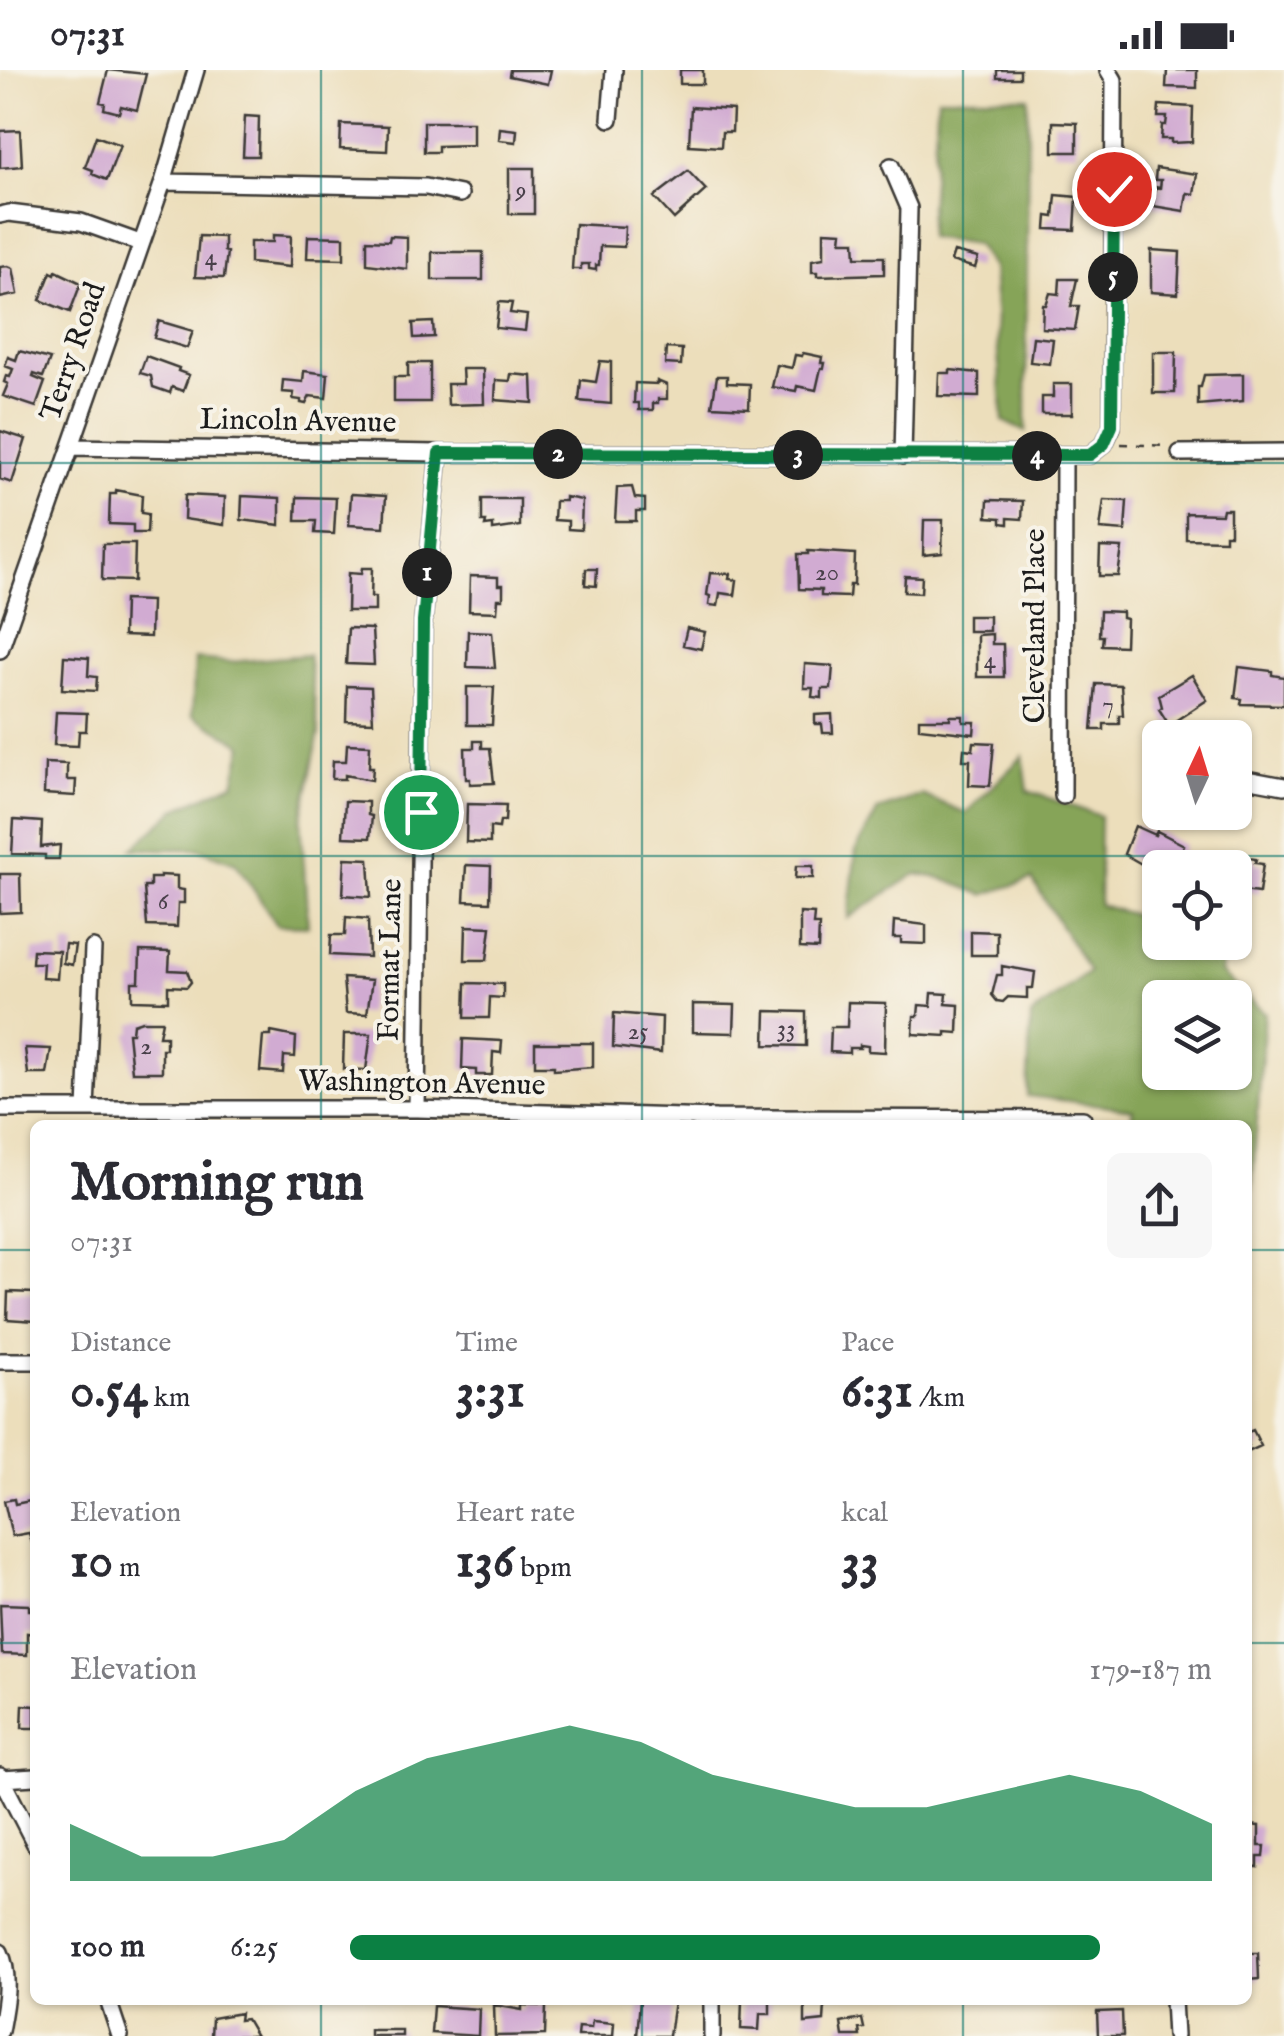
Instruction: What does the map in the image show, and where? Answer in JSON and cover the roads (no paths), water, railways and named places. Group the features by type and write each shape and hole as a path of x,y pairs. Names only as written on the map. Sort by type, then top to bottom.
{"street":[{"name":"Terry Road","path":"0,650 162,182 196,70"},
{"path":"610,120 614,70"},
{"name":"Lincoln Avenue","path":"71,447 439,453 1090,455 1104,444 1112,426 1114,80 1108,70"},
{"path":"891,166 909,208 903,456"},
{"path":"162,182 426,187 460,194"},
{"path":"0,214 81,222 140,243"},
{"path":"1180,453 1284,452"},
{"name":"Format Lane","path":"417,1110 423,622 439,453"},
{"name":"Cleveland Place","path":"1063,796 1064,456"},
{"path":"1252,780 1284,786"},
{"path":"86,1109 93,948"},
{"name":"Washington Avenue","path":"0,1110 417,1110 689,1120"},
{"name":"Washington Avenue","path":"989,1120 1082,1119"},
{"path":"0,1361 30,1361"},
{"path":"30,1777 1,1777 30,1834"},
{"path":"0,1952 6,1999 0,2030"},
{"path":"110,2005 120,2036"},
{"path":"712,2005 712,2036"},
{"path":"1172,2005 1175,2036"}]}
